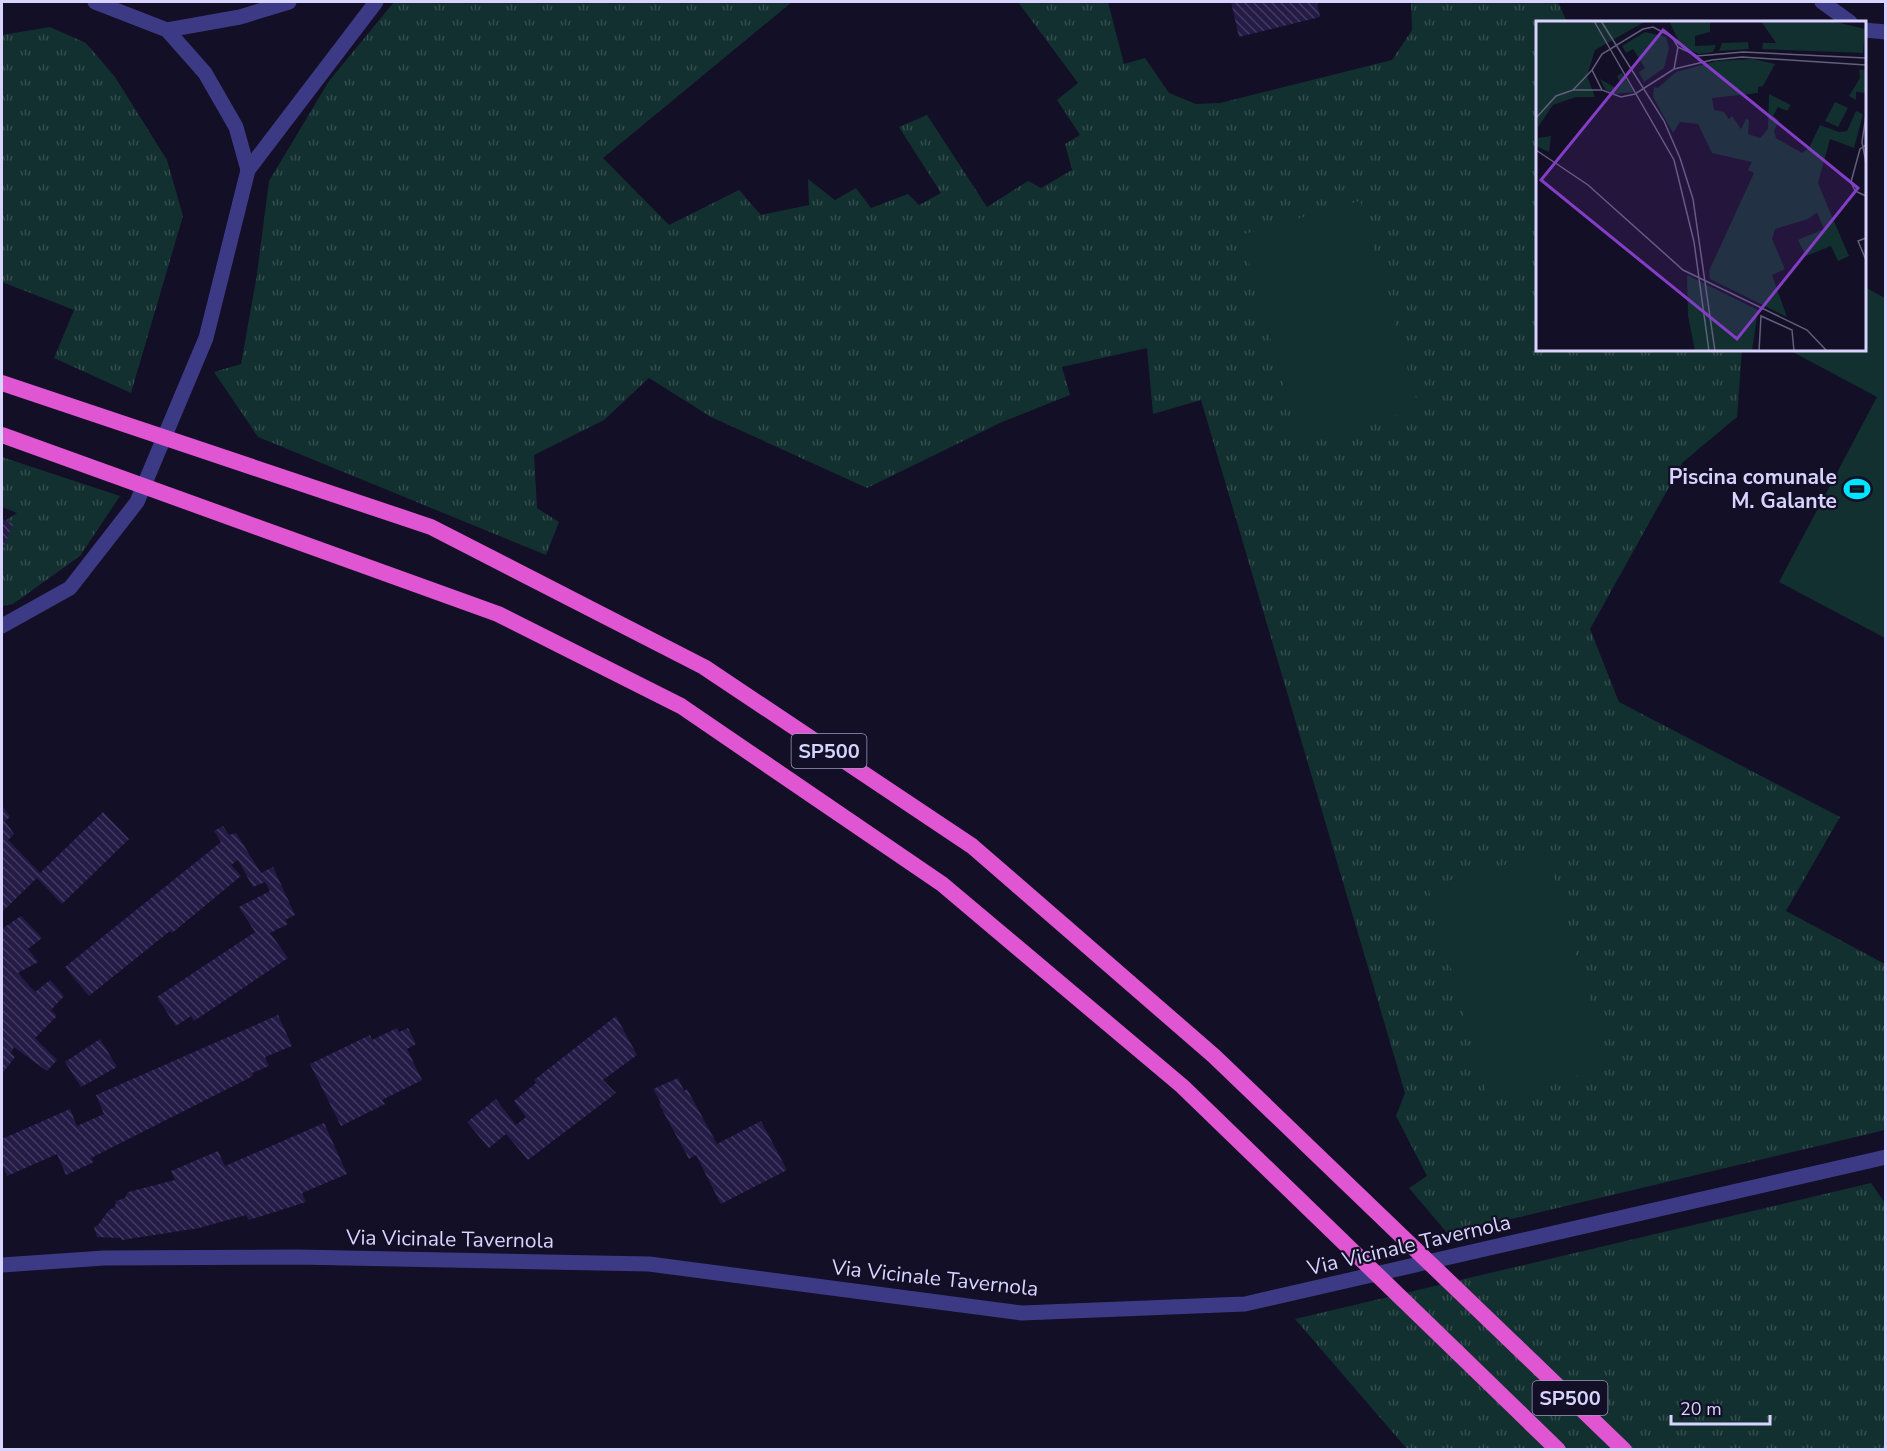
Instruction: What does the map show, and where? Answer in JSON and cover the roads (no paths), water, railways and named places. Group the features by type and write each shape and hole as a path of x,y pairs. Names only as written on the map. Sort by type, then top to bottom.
{"highway":[{"name":"SP500","path":"2,383 431,527 704,667 972,846 1214,1056 1618,1444"},
{"name":"SP500","path":"2,435 498,614 681,706 942,884 1182,1086 1558,1449"},
{"path":"1618,1444 1631,1449"}],"street":[{"path":"95,2 167,30 205,73 236,127 248,170"},
{"path":"167,30 240,17 289,2"},
{"path":"2,626 70,588 137,502 206,338 248,170 376,2"},
{"path":"1822,2 1849,21"},
{"path":"1866,30 1886,32"},
{"name":"Via Vicinale Tavernola","path":"2,1265 104,1258 274,1257 649,1264 1022,1313 1245,1304 1886,1157"}],"place":[{"name":"Piscina comunale M. Galante","path":"1857,489"}]}
